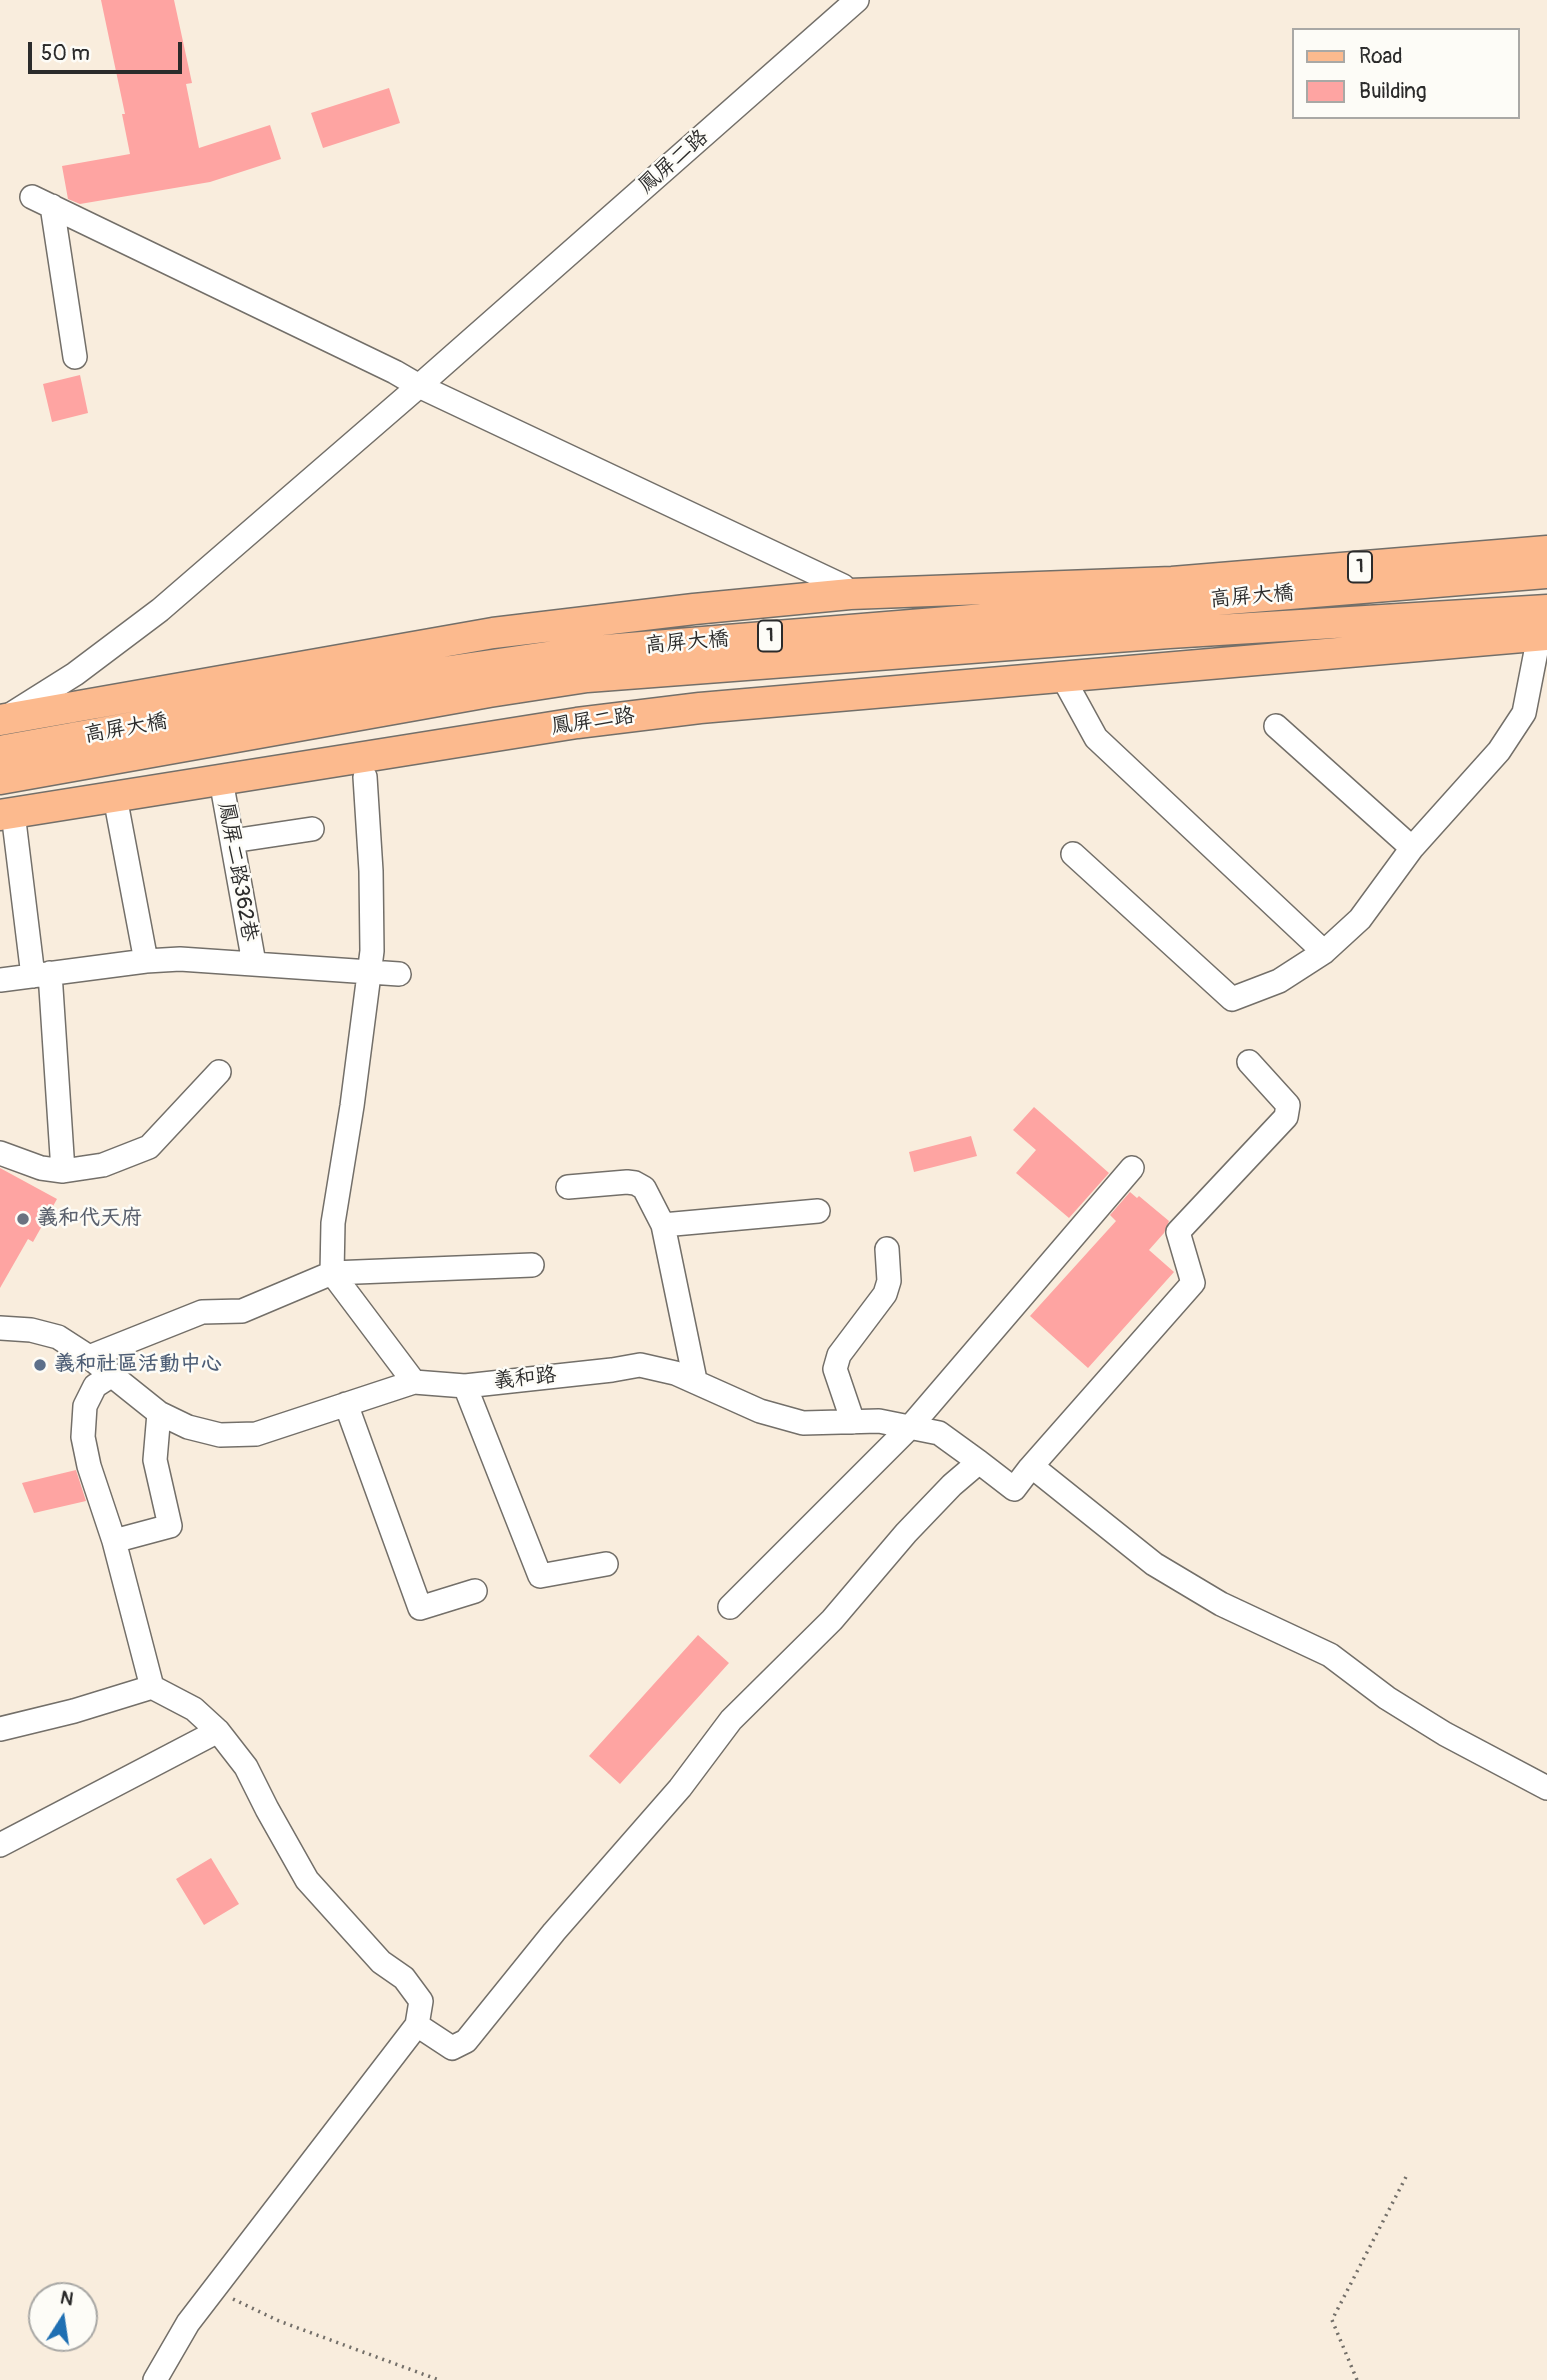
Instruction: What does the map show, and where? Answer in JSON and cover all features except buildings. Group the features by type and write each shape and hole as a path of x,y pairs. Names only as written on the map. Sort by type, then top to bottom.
{"main road":[{"name":"高屏大橋","path":"1172,582 1547,551"},
{"name":"高屏大橋","path":"0,751 416,676 581,652 1547,573"},
{"name":"鳳屏二路","path":"1,720 493,633 849,594 1172,582"},
{"name":"鳳屏二路","path":"6,814 577,723 700,708 1191,664 1544,627"},
{"name":"高屏大橋","path":"0,779 587,677 1169,632 1544,627"}],"street":[{"name":"鳳屏二路","path":"1,720 75,674 160,610 857,0"},
{"path":"75,357 42,201 419,386 843,586 849,594"},
{"path":"1073,854 1232,999 1279,981 1324,953 1360,919 1412,848 1499,751 1524,713 1544,627"},
{"path":"1062,676 1096,738 1324,953"},
{"path":"1276,726 1412,848"},
{"path":"365,777 371,871 372,951 352,1106 333,1223 332,1273 414,1382"},
{"name":"鳳屏二路362巷","path":"221,780 254,963"},
{"path":"115,797 146,961"},
{"path":"6,814 41,975 63,1171"},
{"path":"232,841 312,829"},
{"path":"0,980 180,959 399,974"},
{"path":"1249,1062 1288,1105 1286,1117 1178,1232 1193,1283 1030,1468 1040,1472 1154,1564 1221,1604 1330,1655 1387,1698 1434,1727 1547,1788"},
{"path":"0,1153 41,1168 63,1171 103,1165 149,1147 219,1072"},
{"path":"730,1607 911,1426 1132,1168"},
{"path":"568,1187 635,1183 644,1188 663,1225 695,1380"},
{"path":"663,1225 818,1211"},
{"path":"853,1422 835,1369 839,1355 885,1294 888,1281 887,1249"},
{"path":"89,1357 202,1312 242,1311 332,1273 532,1265"},
{"name":"義和路","path":"0,1328 31,1329 58,1337 89,1357 159,1413 188,1427 220,1435 256,1434 414,1382 465,1385 640,1365 695,1380 760,1411 803,1423 879,1422 939,1433 1014,1489 1030,1468"},
{"path":"111,1375 95,1386 85,1406 83,1437 89,1466 114,1541 152,1687"},
{"path":"465,1385 540,1576 606,1564"},
{"path":"346,1404 420,1608 475,1591"},
{"path":"114,1541 170,1526 155,1460 159,1413"},
{"path":"417,2025 452,2048 466,2041 546,1941 680,1788 731,1720 832,1620 916,1523 979,1462"},
{"path":"0,1729 74,1711 152,1687 194,1709 218,1731 246,1768 307,1880 381,1962 404,1978 421,2001 417,2025 188,2323 155,2380"},
{"path":"2,1838 218,1731"}],"path":[{"path":"1357,2380 1332,2320 1408,2174"},
{"path":"214,2289 278,2321 439,2380"}],"place":[{"name":"義和代天府","path":"23,1219"},
{"name":"義和社區活動中心","path":"40,1365"}]}
